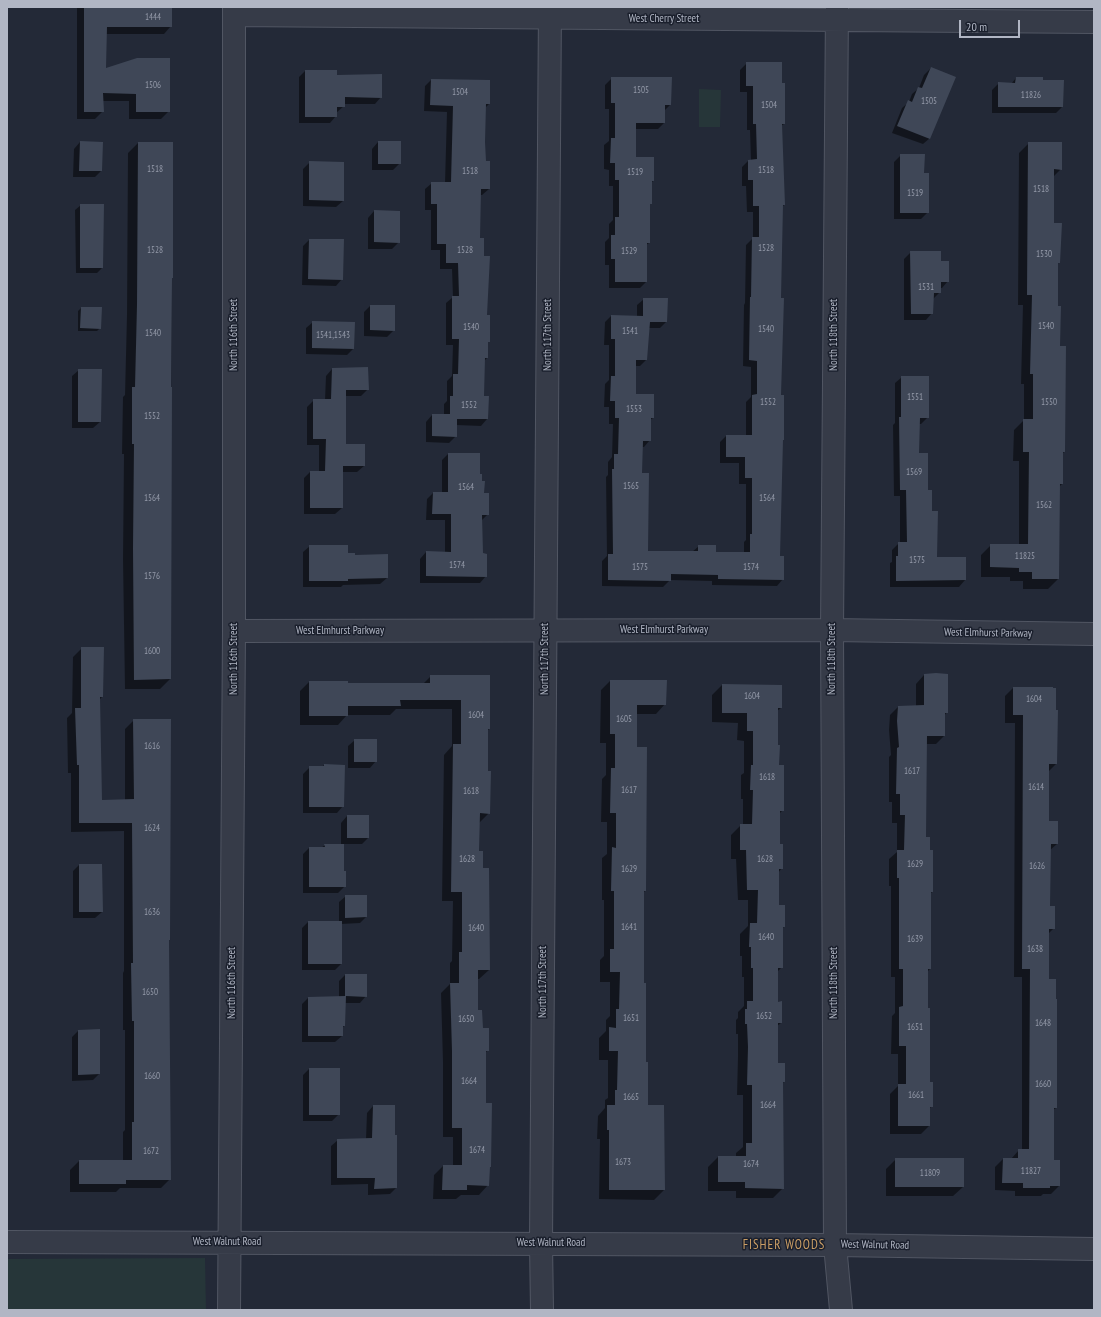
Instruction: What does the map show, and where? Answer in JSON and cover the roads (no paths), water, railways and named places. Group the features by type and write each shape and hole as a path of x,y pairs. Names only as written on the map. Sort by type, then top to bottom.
{"street":[{"name":"West Cherry Street","path":"234,11 837,14 1094,22"},
{"name":"North 116th Street","path":"229,1310 234,631 234,11"},
{"name":"North 117th Street","path":"542,1310 541,1243 550,12"},
{"name":"North 118th Street","path":"837,14 832,630 835,1245 841,1310"},
{"name":"West Elmhurst Parkway","path":"234,631 832,630 1094,634"},
{"name":"West Walnut Road","path":"7,1242 541,1243 1094,1249"}],"district":[{"name":"FISHER WOODS","path":"784,1245"}]}
